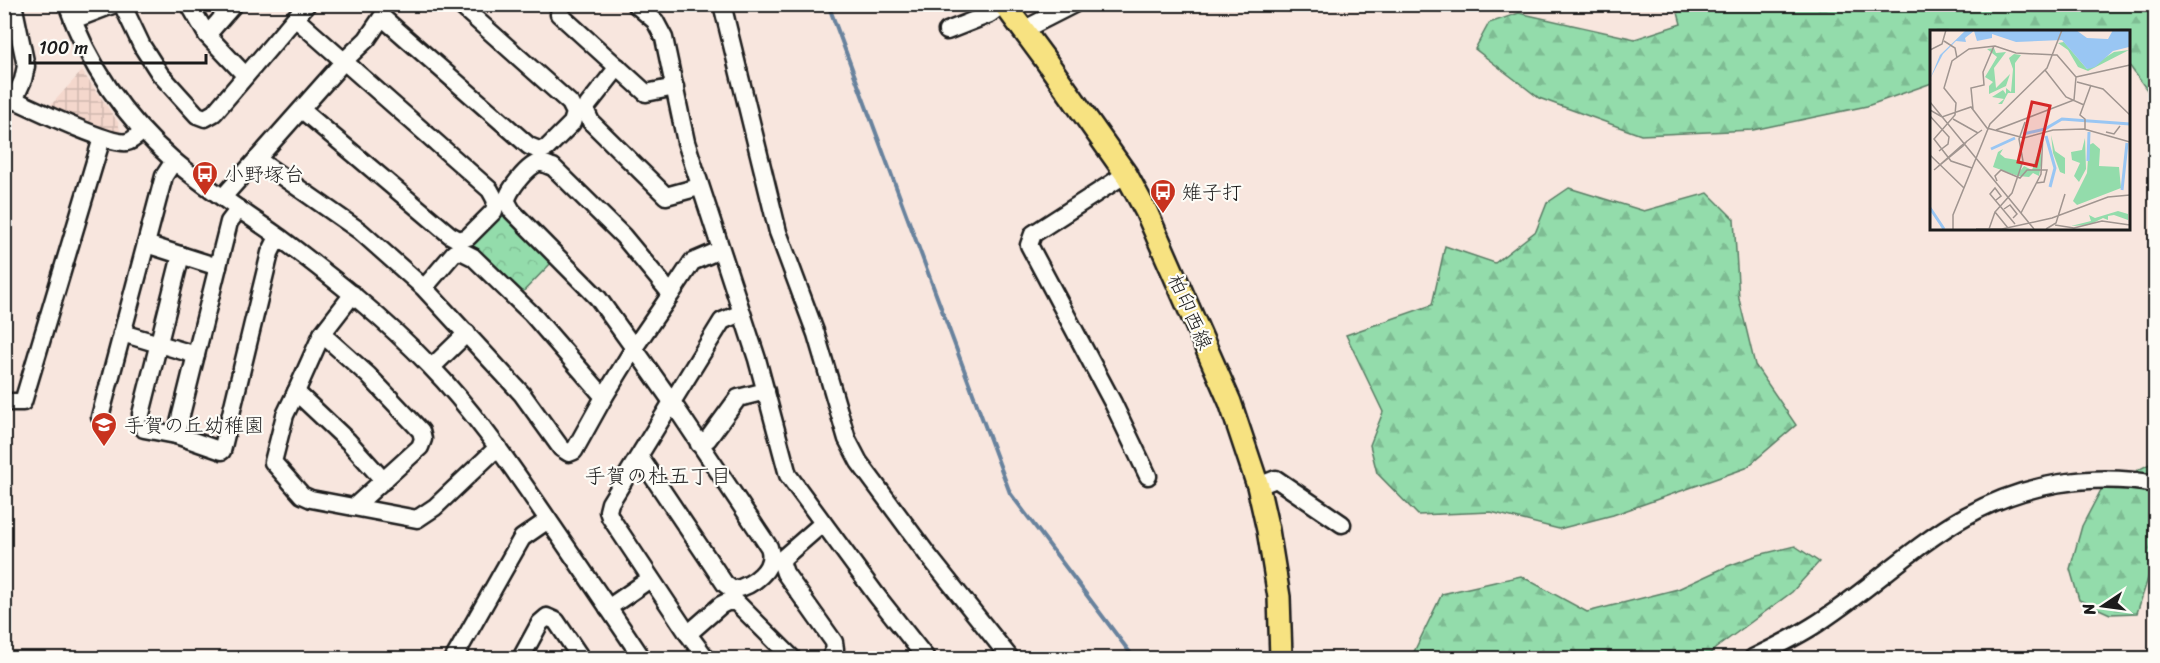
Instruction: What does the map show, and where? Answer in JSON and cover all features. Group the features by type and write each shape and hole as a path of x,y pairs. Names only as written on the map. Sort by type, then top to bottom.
{"main road":[{"name":"柏印西線","path":"1004,4 1126,174 1146,211 1230,402 1258,486 1279,597 1281,658"}],"street":[{"path":"13,4 11,27 26,66 23,80 9,97 102,138 126,142 142,131"},
{"path":"115,4 70,12 89,55 128,114 142,131 174,161 353,294 398,333 432,367 498,447 642,658"},
{"path":"122,4 142,46 160,74 197,115 205,118 214,113 307,4"},
{"path":"189,4 207,34 245,75"},
{"path":"207,34 234,4"},
{"path":"223,197 367,39 385,11 529,146 539,150 547,148 572,123 574,113 570,103 459,4"},
{"path":"561,4 560,14 646,93 675,87"},
{"path":"635,4 655,21 664,38 686,142 766,391 788,475 926,658"},
{"path":"722,4 778,232 816,334 847,439 860,462 920,544 1010,658"},
{"path":"947,31 990,14 1004,4"},
{"path":"1023,30 1074,4"},
{"path":"295,18 490,190 496,201 494,211 468,237 459,240 450,235 302,110"},
{"path":"618,67 588,105 586,111 591,122 666,196 699,187"},
{"path":"4,402 23,402 102,138"},
{"path":"257,159 360,231 424,288 522,394 561,448 568,453 574,451 634,348 692,262 720,250"},
{"path":"100,417 164,177 174,161"},
{"path":"639,456 725,584 733,590 742,588 768,569 772,555 769,547 672,402 598,298 512,211 507,202 509,191 532,166 541,163 553,167 623,236 671,294"},
{"path":"1126,174 1034,234 1029,244 1113,403 1148,476"},
{"path":"176,435 229,222 239,209"},
{"path":"181,255 158,344 143,421 222,451 270,253 278,237"},
{"path":"146,244 218,267"},
{"path":"424,288 454,253 461,251 473,257 532,314 604,397"},
{"path":"353,294 322,334 285,415 273,462 302,495 311,499 417,519 435,507 498,447"},
{"path":"706,658 650,579 608,511 610,503 722,321 741,314"},
{"path":"123,333 196,355"},
{"path":"432,367 467,333"},
{"path":"322,334 368,375 421,431 423,439 420,447 354,507"},
{"path":"699,444 708,439 738,398 766,391"},
{"path":"296,392 348,441 384,481"},
{"path":"1753,658 1815,625 1941,532 1965,516 1994,502 2026,490 2080,480 2111,478 2156,484"},
{"path":"1258,486 1276,479 1342,524"},
{"path":"454,658 522,538 548,520"},
{"path":"823,523 785,555 782,564 785,573 834,642 835,649 830,658"},
{"path":"608,608 650,579"},
{"path":"687,634 721,605 736,602 792,658"},
{"path":"521,658 540,623 547,617 556,621 581,658"}],"shaded area":[{"path":"82,71 118,122 120,130 116,136 50,106"}],"green space":[{"path":"1676,5 2155,5 2155,101 2130,66 2130,30 1930,30 1930,84 1867,106 1753,130 1641,135 1539,98 1475,49 1489,23 1519,13 1635,39 1681,24"},
{"path":"1569,188 1644,211 1708,193 1734,219 1739,299 1755,365 1796,425 1746,468 1613,515 1559,529 1491,512 1418,515 1377,473 1370,445 1383,412 1346,335 1432,305 1445,246 1495,263 1536,231 1547,203"},
{"path":"501,208 555,259 520,295 468,243"},
{"path":"2155,461 2155,560 2137,613 2110,614 2079,600 2070,569 2082,526 2101,490"},
{"path":"1795,546 1819,562 1792,592 1705,658 1411,658 1442,594 1521,576 1587,612 1678,589 1728,566 1758,555"}],"waterway":[{"path":"828,4 1010,493 1134,658"}],"place":[{"name":"小野塚台","path":"205,197"},
{"name":"雉子打","path":"1163,215"},
{"name":"手賀の丘幼稚園","path":"104,448"}],"district":[{"name":"手賀の杜五丁目","path":"658,476"}]}
